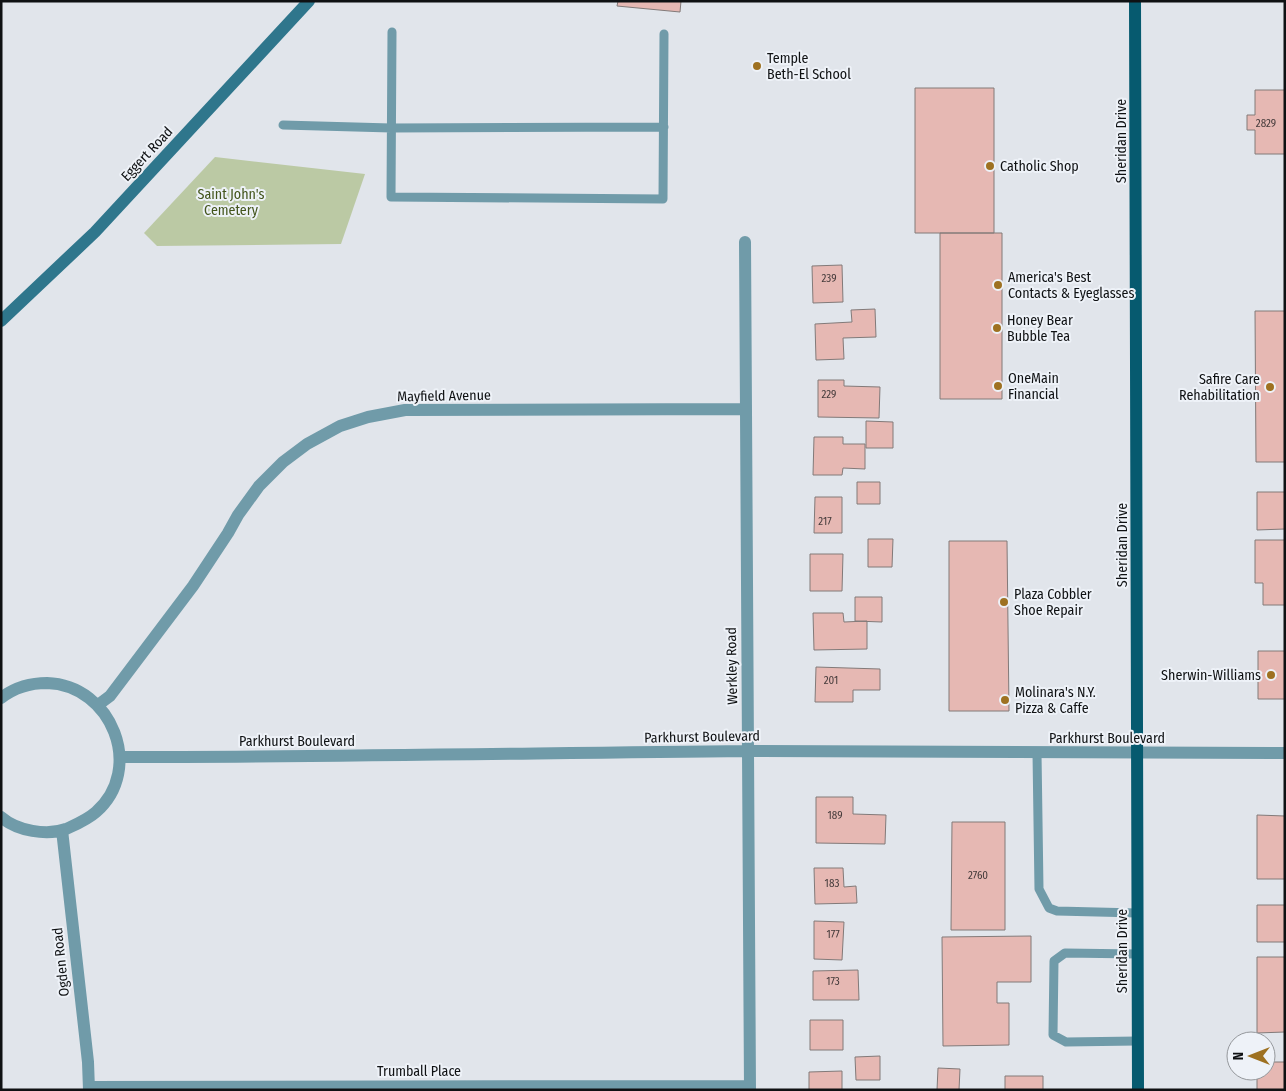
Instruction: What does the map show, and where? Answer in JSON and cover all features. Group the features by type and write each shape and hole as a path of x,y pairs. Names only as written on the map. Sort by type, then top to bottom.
{"main road":[{"name":"Sheridan Drive","path":"1135,1 1138,1090"}],"street":[{"name":"Eggert Road","path":"1,321 95,232 309,1"},
{"name":"Werkley Road","path":"745,242 750,1088"},
{"name":"Mayfield Avenue","path":"98,705 110,696 193,586 238,515 259,486 283,462 308,444 340,426 368,417 405,410 745,409"},
{"path":"1,698 22,687 38,683 70,687 85,694 98,705 110,720 117,738 120,757 117,777 109,796 97,811 80,823 62,830 42,832 22,828 1,817"},
{"name":"Parkhurst Boulevard","path":"120,757 445,756 748,751 1137,754 1285,753"},
{"name":"Ogden Road","path":"62,830 88,1062 89,1088"},
{"name":"Trumball Place","path":"89,1088 750,1088"}],"lane":[{"path":"392,32 391,198 663,200 664,34"},
{"path":"283,125 391,128 664,127"},
{"path":"1037,753 1039,889 1049,908 1057,911 1137,914"},
{"path":"1137,954 1065,954 1054,961 1053,1035 1066,1042 1137,1041"}],"green space":[{"name":"Saint John's Cemetery","path":"215,157 365,174 341,244 157,246 144,233"}],"building":[{"path":"618,1 681,1 680,12 617,6"},
{"path":"915,88 994,88 994,233 915,233"},
{"path":"1255,90 1285,90 1285,154 1255,154 1255,130 1247,130 1247,115 1255,115"},
{"path":"940,233 1002,233 1002,399 940,399"},
{"path":"842,265 843,302 813,303 812,266"},
{"path":"875,309 876,337 843,338 844,359 816,360 815,324 852,322 851,310"},
{"name":"Safire Care Rehabilitation","path":"1255,311 1285,311 1285,462 1256,462"},
{"path":"818,380 844,380 844,386 880,387 879,418 818,417"},
{"path":"866,421 893,422 893,448 866,448"},
{"path":"814,437 843,437 843,444 865,444 865,469 843,468 842,475 813,475"},
{"path":"857,482 880,482 880,504 857,504"},
{"path":"1257,492 1285,492 1285,529 1257,530"},
{"path":"815,497 842,497 842,533 814,533"},
{"path":"868,539 893,539 892,567 868,567"},
{"path":"1255,540 1285,540 1285,605 1263,605 1263,583 1255,583"},
{"path":"949,541 1007,541 1009,711 949,711"},
{"path":"810,554 843,554 842,591 810,591"},
{"path":"855,597 882,597 882,622 855,621"},
{"path":"813,613 843,613 844,622 867,621 867,649 814,650"},
{"name":"Sherwin-Williams","path":"1258,651 1285,651 1285,699 1258,699"},
{"path":"816,667 880,669 880,690 853,690 853,702 815,702"},
{"path":"816,797 853,797 853,814 886,815 885,844 816,843"},
{"path":"1257,815 1285,816 1285,879 1257,879"},
{"path":"952,822 1005,822 1005,930 951,930"},
{"path":"814,868 843,868 844,887 856,886 857,903 815,904"},
{"path":"1257,905 1285,905 1285,942 1257,942"},
{"path":"814,921 844,922 842,960 814,959"},
{"path":"1031,936 1031,982 997,982 997,1003 1009,1003 1009,1045 943,1046 942,937"},
{"path":"1257,957 1285,957 1285,1032 1257,1031"},
{"path":"858,970 859,1000 813,1000 813,971"},
{"path":"810,1020 843,1020 843,1050 810,1050"},
{"path":"880,1056 880,1080 856,1080 855,1057"},
{"path":"1276,1062 1285,1062 1285,1090 1257,1090 1257,1081 1276,1081"},
{"path":"938,1068 960,1069 959,1090 937,1090"},
{"path":"842,1071 842,1090 809,1090 809,1072"},
{"path":"1005,1076 1043,1076 1043,1090 1005,1090"}],"place":[{"name":"Temple Beth-El School","path":"757,66"},
{"name":"Catholic Shop","path":"990,166"},
{"name":"America's Best Contacts & Eyeglasses","path":"998,285"},
{"name":"Honey Bear Bubble Tea","path":"997,328"},
{"name":"OneMain Financial","path":"998,386"},
{"name":"Safire Care Rehabilitation","path":"1270,387"},
{"name":"Plaza Cobbler Shoe Repair","path":"1004,602"},
{"name":"Sherwin-Williams","path":"1271,675"},
{"name":"Molinara's N.Y. Pizza & Caffe","path":"1005,700"}]}
